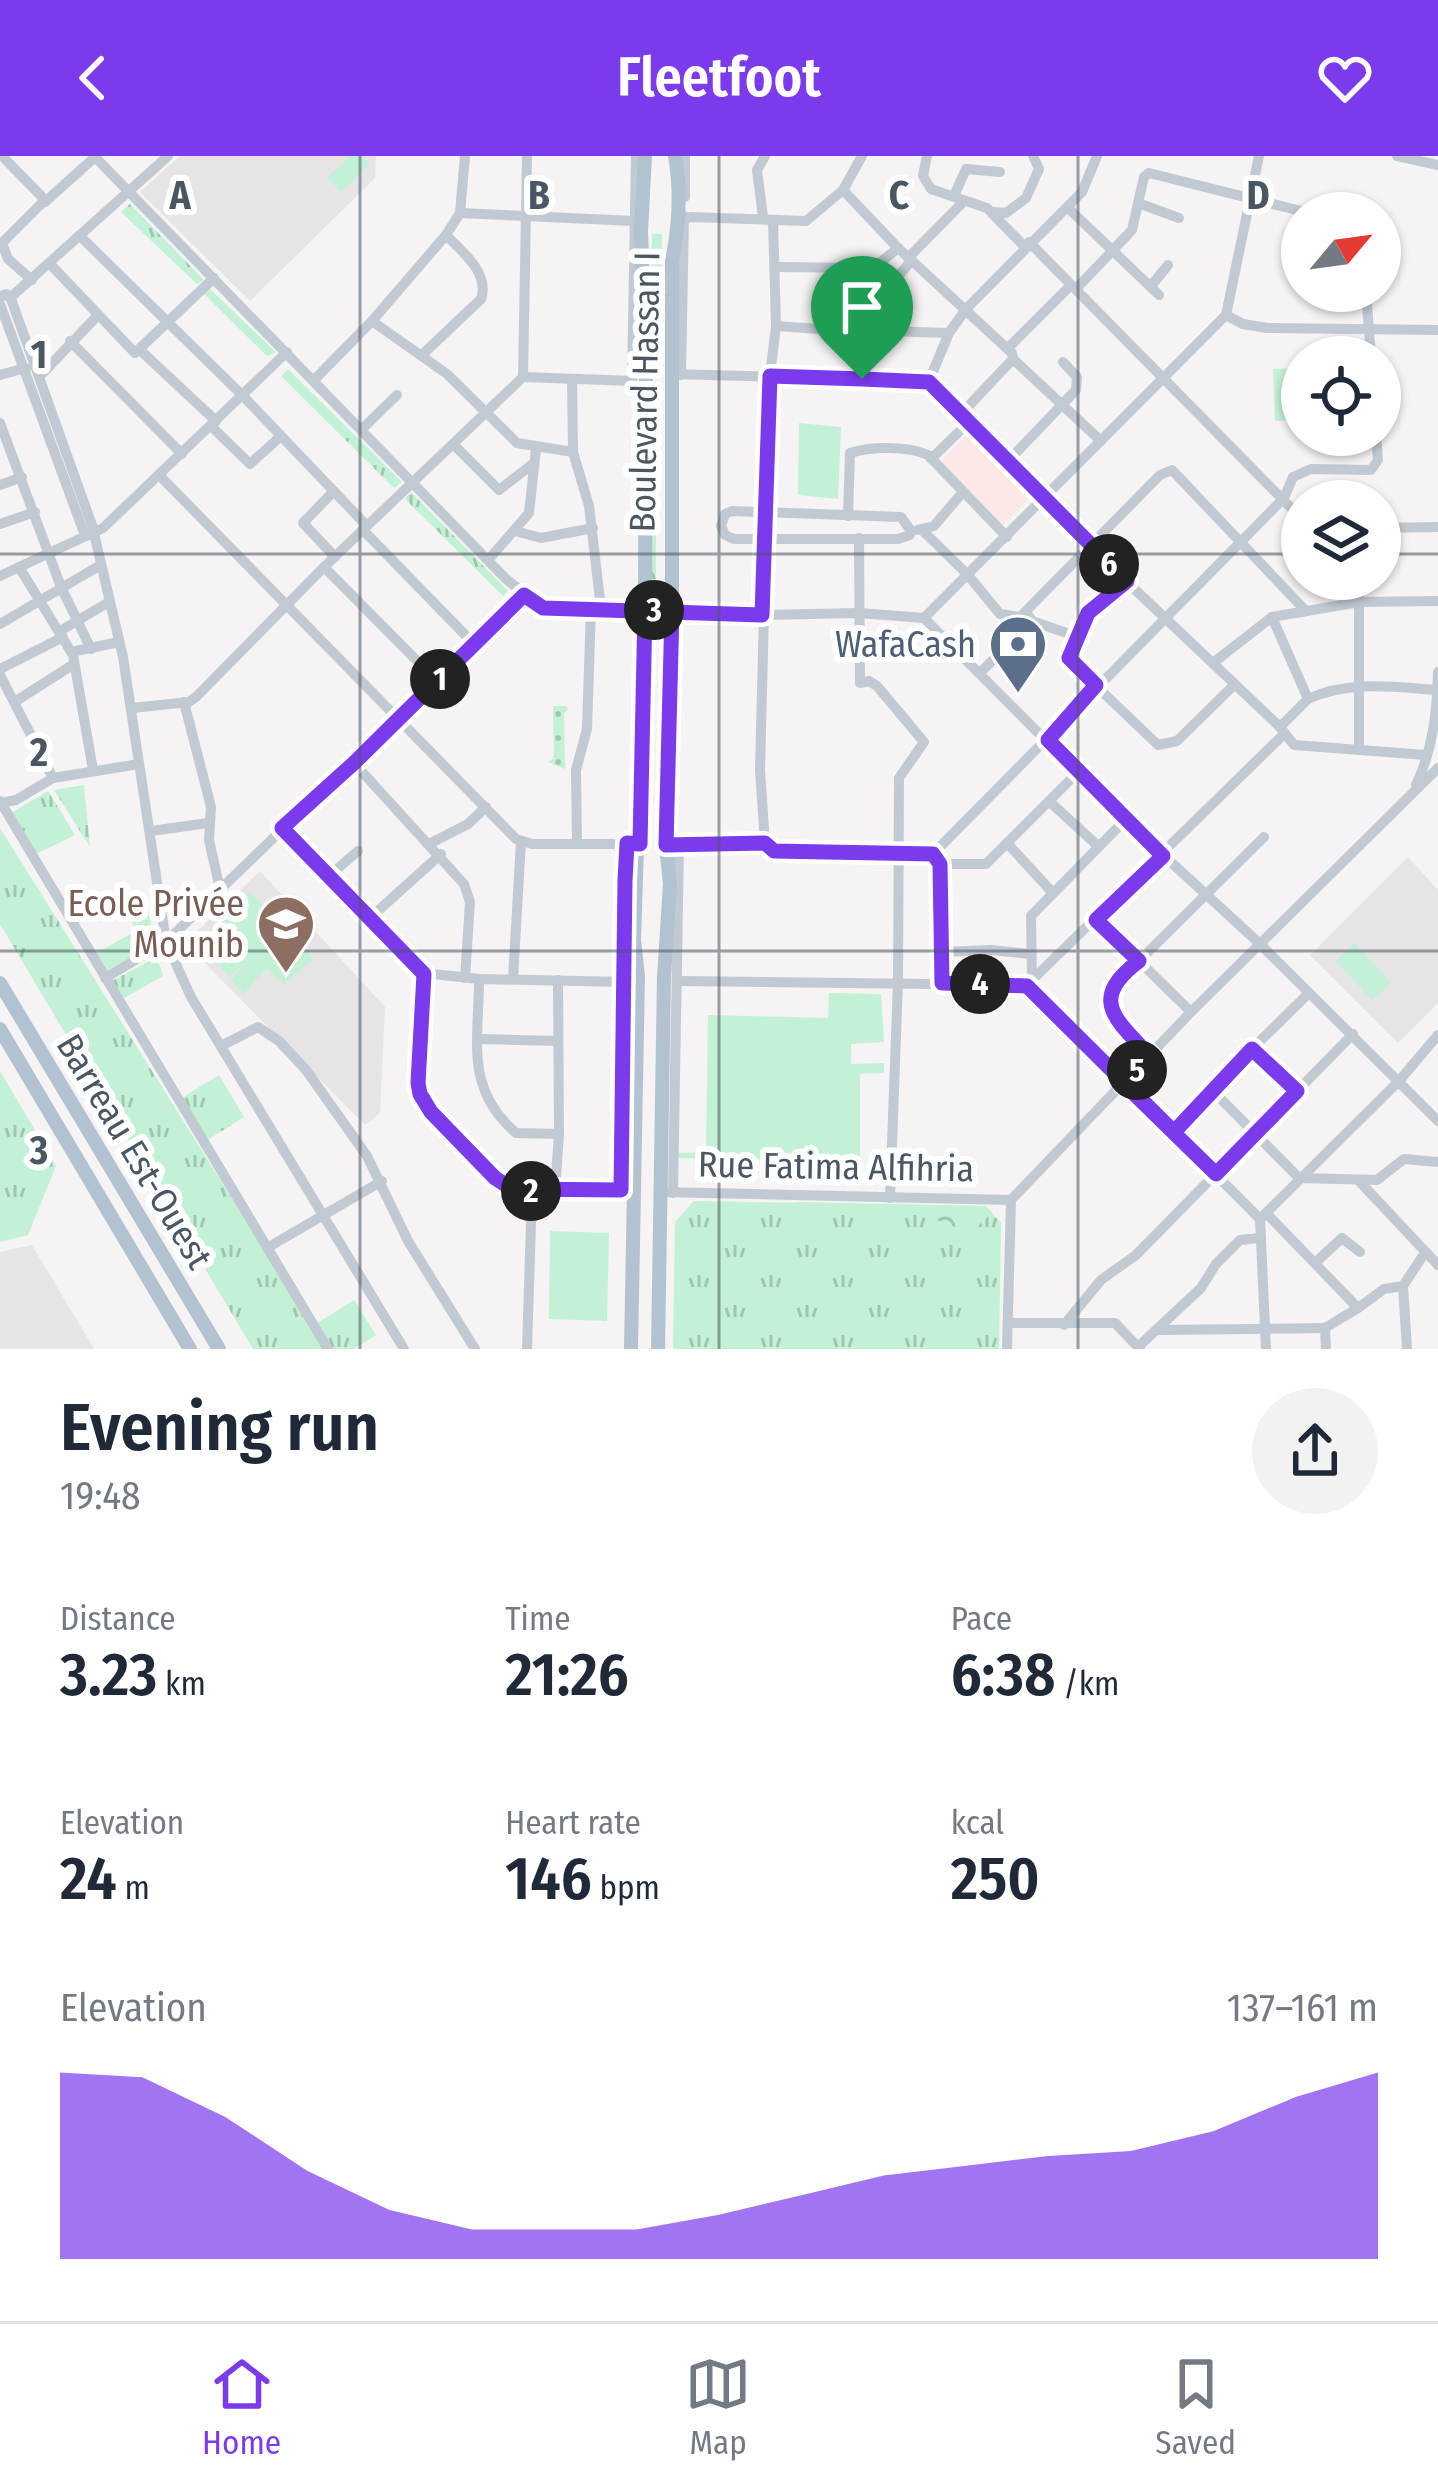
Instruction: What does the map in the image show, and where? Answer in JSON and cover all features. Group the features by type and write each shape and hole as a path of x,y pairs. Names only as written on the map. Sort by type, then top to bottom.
{"main road":[{"name":"Boulevard Hassan I","path":"631,1349 627,1191 638,976 633,844 645,609 639,381 645,156"},
{"name":"Boulevard Hassan I","path":"658,1349 666,1192 664,977 672,845 672,261 681,222 681,177 675,156"},
{"name":"Barreau Est-Ouest","path":"0,983 219,1349"},
{"name":"Barreau Est-Ouest","path":"0,1030 190,1349"}],"street":[{"path":"2,156 45,200"},
{"path":"32,280 8,259 2,243 94,156 524,595 543,608 924,618 1125,820 1310,992 1438,1121"},
{"path":"168,156 3,301 32,370 83,530 92,535 132,708 166,942 191,997 404,1349"},
{"path":"314,380 446,235 460,213 465,156"},
{"path":"132,708 197,696 523,377 527,156"},
{"path":"523,377 639,381 636,156"},
{"path":"681,177 686,156"},
{"path":"765,156 757,170 775,267 776,326 762,615 760,770 765,843"},
{"path":"927,156 926,184 1006,213 1026,198 1039,169 1034,156"},
{"path":"929,382 949,333 966,309 1086,186 1097,156"},
{"path":"924,618 1226,315 1259,156"},
{"path":"1396,156 1438,165"},
{"path":"681,222 812,220 843,190 858,159"},
{"path":"820,329 826,298 887,291 959,199 966,169 1000,172"},
{"path":"932,459 1011,353 1132,230 1144,177 1149,173 1281,205"},
{"path":"843,190 1101,441"},
{"path":"1138,203 1179,218"},
{"path":"1067,207 1155,291 1168,266"},
{"path":"993,212 1281,495"},
{"path":"460,213 634,220"},
{"path":"423,354 481,299 485,287 482,277 446,235"},
{"path":"81,237 243,396 474,644"},
{"path":"775,267 865,268 877,266 898,248"},
{"path":"50,264 133,352 167,326 214,278"},
{"path":"1368,312 1370,336"},
{"path":"0,375 32,370 98,315"},
{"path":"1226,315 1267,328 1438,330"},
{"path":"372,321 406,348 423,354 535,456"},
{"path":"776,326 949,333"},
{"path":"70,341 182,454"},
{"path":"140,350 250,464 281,436"},
{"path":"0,576 92,535 160,476 286,352"},
{"path":"1008,461 1078,382 1063,362"},
{"path":"675,375 929,382 1089,546 1302,748 1432,755"},
{"path":"572,379 573,452 593,529 596,608 587,730 576,770 577,844"},
{"path":"362,429 397,395"},
{"path":"0,423 61,586 91,649"},
{"path":"453,444 499,490 535,456 573,452"},
{"path":"848,516 848,458 853,451 918,451 932,459 1006,537"},
{"path":"489,559 532,504 535,456"},
{"path":"1292,480 1305,470 1373,469 1378,456"},
{"path":"980,673 1089,546 1168,470 1240,538 1304,609"},
{"path":"160,476 520,842 633,844 624,982 627,1191 519,1192 495,1178 431,1112 420,1094 424,974"},
{"path":"0,485 22,477"},
{"path":"334,491 303,523 335,557"},
{"path":"963,492 934,526 916,531 904,539 730,538 721,526 725,514 732,511 901,517 916,531 967,574 1000,614 1030,617 1078,637"},
{"path":"942,983 937,859 1096,685 1281,501"},
{"path":"0,524 35,512"},
{"path":"1401,528 1438,527"},
{"path":"515,531 541,538 593,529"},
{"path":"859,538 860,683 869,681 882,691 923,742 898,778 898,982 890,1198"},
{"path":"0,624 99,566"},
{"path":"19,567 73,658 93,770"},
{"path":"325,567 437,681"},
{"path":"1127,581 1093,608 1070,660 1154,743 1165,746 1177,741 1234,685"},
{"path":"105,978 166,942 524,595"},
{"path":"1213,664 1272,617 1359,602 1438,601"},
{"path":"53,778 0,672 109,602"},
{"path":"1358,750 1359,602"},
{"path":"1272,617 1308,699"},
{"path":"16,701 73,658 119,642"},
{"path":"1007,1349 1011,1200 1191,1012 1412,793 1432,755 1438,672"},
{"path":"677,981 1029,983 1163,856 1308,699 1358,686 1437,690"},
{"path":"184,702 211,807 211,857 220,890"},
{"path":"354,763 464,884 470,902 465,978"},
{"path":"139,764 53,778 28,794 0,802 328,1349"},
{"path":"666,1192 677,981 672,845 765,843 774,851 898,851 986,864 1079,771"},
{"path":"1049,802 1098,846"},
{"path":"431,843 472,821 487,807"},
{"path":"1125,820 1031,916 1029,983 1124,1084 1316,1262 1358,1308"},
{"path":"151,831 208,823"},
{"path":"282,828 424,974 624,982"},
{"path":"1150,1056 1119,1022 1110,994 1114,981 1264,837"},
{"path":"513,979 520,842"},
{"path":"1007,844 1052,892"},
{"path":"329,876 358,851"},
{"path":"370,919 441,854"},
{"path":"1096,920 1191,1012"},
{"path":"942,952 1030,954"},
{"path":"479,979 479,1084 516,1132 559,1134"},
{"path":"555,1190 557,980"},
{"path":"1174,1132 1310,992"},
{"path":"221,1046 254,1026 279,1041 317,1085 382,1181 408,1241 475,1349"},
{"path":"1064,1324 1101,1280 1136,1255 1353,1034"},
{"path":"1266,1349 1260,1238 1264,1217 1438,1035"},
{"path":"479,1039 558,1041"},
{"path":"1252,1049 1297,1091"},
{"path":"1211,1089 1299,1178 1360,1182 1380,1179 1404,1160 1438,1162"},
{"path":"267,1248 382,1181"},
{"path":"1360,1182 1438,1265"},
{"path":"527,1349 532,1191"},
{"name":"Rue Fatima Alfihria","path":"666,1192 1011,1200"},
{"path":"1008,1324 1114,1323 1139,1348 1240,1240 1260,1238"},
{"path":"1316,1262 1342,1238 1360,1252"},
{"path":"1407,1349 1403,1286 1424,1254"},
{"path":"1160,1330 1325,1328 1384,1289 1403,1286"},
{"path":"1325,1328 1326,1349"}],"shaded area":[{"path":"180,156 376,156 375,178 250,301 140,192"},
{"path":"970,432 1032,495 1001,526 939,463"},
{"path":"1408,857 1438,890 1438,1003 1398,1043 1310,955"},
{"name":"Ecole Privée Mounib","path":"260,871 385,1007 380,1113 365,1125 185,943"},
{"path":"32,1245 94,1349 0,1349 0,1252"}],"green space":[{"path":"350,156 362,156 370,164 341,192 327,178"},
{"path":"130,204 204,280 197,284 121,212"},
{"path":"652,234 662,234 658,362 650,362"},
{"path":"210,289 276,352 267,356 204,294"},
{"path":"288,369 402,482 394,488 281,376"},
{"path":"1273,369 1281,369 1281,421 1275,421"},
{"path":"648,392 656,392 656,605 646,605"},
{"path":"799,423 841,427 838,499 798,495"},
{"path":"411,492 508,591 503,596 405,499"},
{"path":"553,706 568,710 564,713 565,769 548,762 554,758"},
{"path":"84,785 90,847 54,790"},
{"path":"48,791 75,835 34,855 11,813"},
{"path":"0,828 326,1349 253,1349 0,924"},
{"path":"250,891 314,959 284,984 267,968 243,994 231,980 255,953 230,977 214,959 237,935 222,918"},
{"path":"128,911 148,911 155,943 108,970 96,953 136,931"},
{"path":"1355,943 1391,983 1372,1000 1336,961"},
{"path":"157,957 163,976 119,1001 108,983"},
{"path":"829,993 881,994 884,1042 851,1044 851,1064 884,1063 884,1073 860,1074 860,1161 678,1158 677,1153 706,1152 708,1015 828,1018"},
{"path":"0,1071 56,1166 28,1235 0,1242"},
{"path":"219,1075 244,1117 206,1141 180,1099"},
{"path":"694,1201 986,1206 1001,1223 999,1349 673,1349 675,1222"},
{"path":"795,1202 986,1206 992,1213 970,1233 922,1214 807,1214 792,1209"},
{"path":"550,1231 609,1233 607,1321 549,1319"},
{"path":"354,1300 376,1335 354,1349 331,1349 316,1324"}],"place":[{"name":"WafaCash","path":"1018,695"},
{"name":"Ecole Privée Mounib","path":"286,975"}],"route":[{"path":"862,379 770,376 762,615 672,610 601,608 543,608 524,595 282,828 424,974 420,1094 431,1112 505,1186 519,1192 621,1190 625,881 627,843 640,844 645,609 672,610 666,845 765,843 774,851 933,854 940,864 942,983 1027,986 1124,1084 1174,1132 1252,1049 1297,1091 1216,1174 1124,1084 1150,1056 1114,1015 1111,984 1139,961 1096,920 1163,856 1048,740 1096,685 1069,658 1088,613 1127,581 929,382 862,379"}]}
